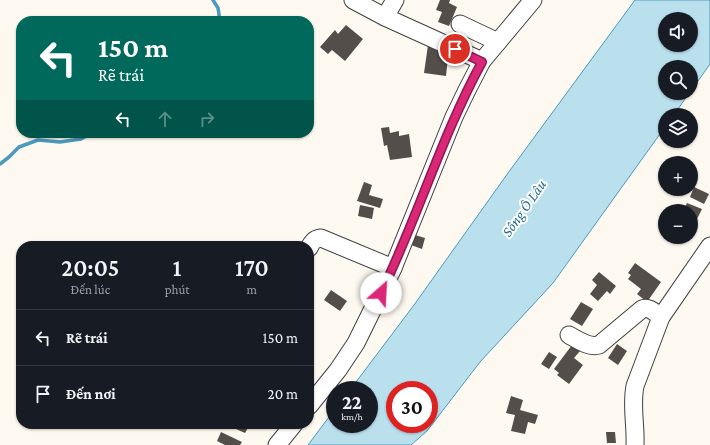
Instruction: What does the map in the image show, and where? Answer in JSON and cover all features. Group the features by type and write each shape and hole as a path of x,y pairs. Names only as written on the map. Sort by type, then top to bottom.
{"street":[{"path":"353,0 385,17 482,62"},
{"path":"385,17 395,0"},
{"path":"314,400 338,370 356,343 393,268 454,117 482,62 533,0"},
{"path":"460,24 498,42"},
{"path":"314,241 321,238 393,268"},
{"path":"635,445 636,437 633,407 635,386 661,317 710,246"},
{"path":"569,336 590,346 599,345 642,309 649,308 661,317"},
{"path":"278,445 290,429"}],"water":[{"name":"Sông Ô Lâu","path":"635,0 710,0 710,64 698,81 698,60 658,60 658,100 684,100 679,108 658,108 658,137 553,283 480,362 438,417 438,381 386,381 386,433 425,433 411,445 308,445 326,421 326,433 378,433 378,381 357,381 414,305 508,173"}],"building":[{"path":"440,0 450,0 449,3 457,7 449,26 438,22 442,12 436,10"},
{"path":"346,25 363,39 345,61 332,50 328,54 320,47 335,30 338,34"},
{"path":"428,45 441,47 440,56 448,57 446,76 424,73"},
{"path":"389,127 390,133 399,131 399,136 409,134 412,157 390,160 387,145 384,146 381,128"},
{"path":"364,182 372,185 369,195 383,199 380,208 357,201"},
{"path":"698,189 709,194 704,204 690,197 698,196"},
{"path":"360,205 374,208 372,219 358,216"},
{"path":"698,207 702,209 698,217"},
{"path":"415,235 425,238 422,249 411,245"},
{"path":"635,263 661,282 647,302 637,294 641,289 628,279 631,275 628,273"},
{"path":"599,272 616,286 610,294 607,291 598,301 590,294 597,285 592,280"},
{"path":"331,290 347,301 340,311 324,300"},
{"path":"581,302 593,309 582,326 570,319"},
{"path":"617,344 627,351 618,365 608,358"},
{"path":"572,345 580,351 574,358 583,365 569,384 557,375 559,373 554,369"},
{"path":"549,352 557,357 549,369 541,364"},
{"path":"511,396 523,400 520,410 538,415 535,424 528,422 525,434 511,431 515,415 506,413"},
{"path":"236,429 247,429 245,433"},
{"path":"221,432 242,442 240,445 225,445 217,441"},
{"path":"606,432 615,432 616,443 607,443"}],"waterway":[{"path":"213,0 218,8 219,16"},
{"path":"0,164 19,147 38,140 60,142 83,138"}],"route":[{"path":"381,293 393,268 454,117 482,62 455,49"}]}
